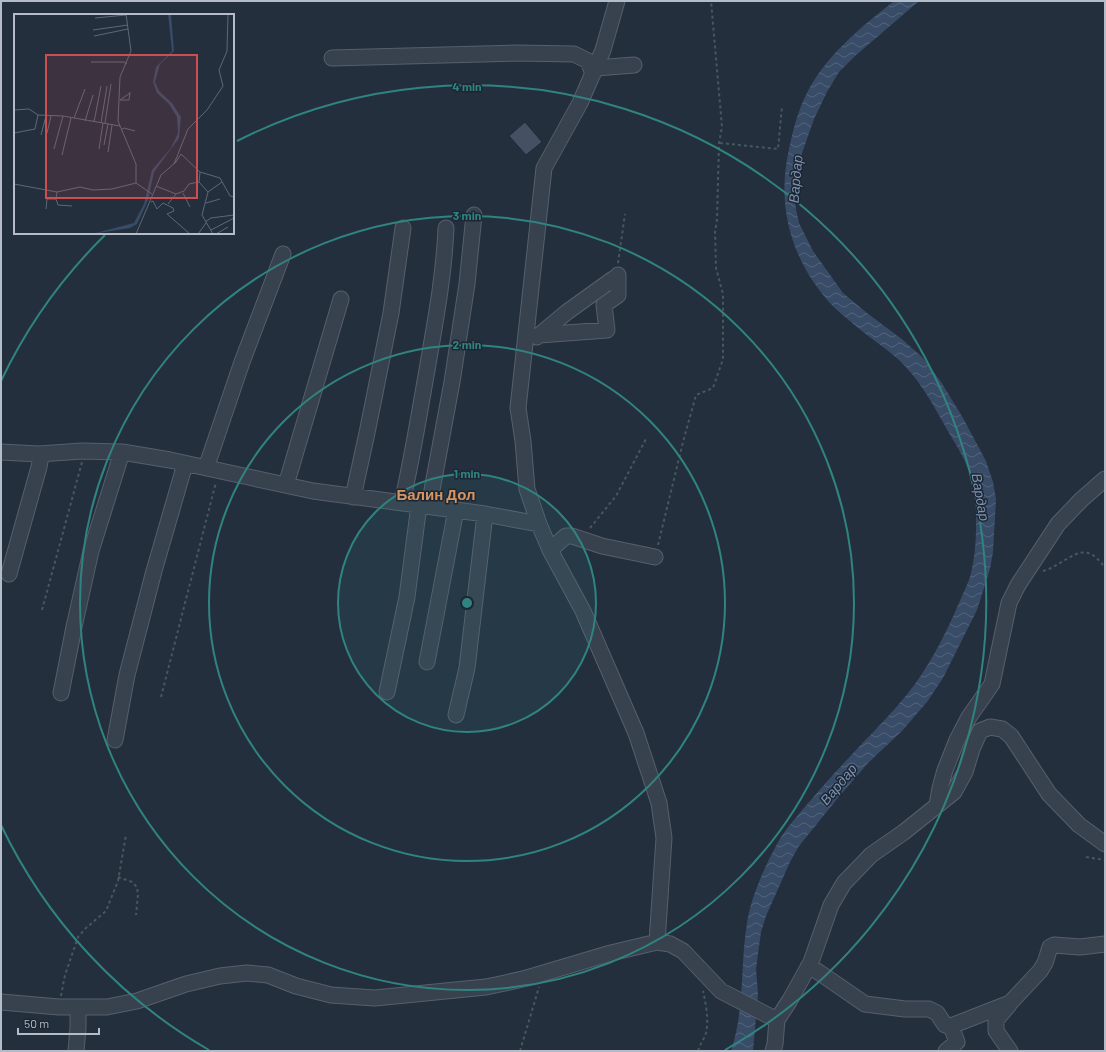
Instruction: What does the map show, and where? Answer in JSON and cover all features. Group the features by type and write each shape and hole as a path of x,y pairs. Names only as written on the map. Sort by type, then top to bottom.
{"street":[{"path":"617,1 603,50 594,71 580,103 544,168 518,408 523,441 527,488 539,524 550,550 583,611 636,733 659,803 664,838 657,942"},
{"path":"332,58 517,53 574,54 588,61 594,71"},
{"path":"594,71 634,65"},
{"path":"387,692 424,505 452,382 467,284 474,215"},
{"path":"353,497 368,433 391,313 403,228"},
{"path":"402,503 414,451 433,336 443,263 446,228"},
{"path":"213,470 242,362 283,254"},
{"path":"523,357 530,342 567,312 616,277 618,295 604,305 607,330 539,336"},
{"path":"286,486 341,299"},
{"path":"1,452 39,454 82,450 122,452 313,491 424,505 539,524"},
{"path":"61,693 91,551 122,452"},
{"path":"9,574 39,467 41,456 39,454"},
{"path":"115,740 129,668 154,571 185,464"},
{"path":"937,805 941,782 957,740 969,717 992,684 1009,603 1018,585 1058,524 1081,500 1105,479"},
{"path":"427,662 456,510"},
{"path":"456,715 467,668 485,514"},
{"path":"550,550 566,536 581,538 602,546 655,558"},
{"path":"775,1049 777,1020 808,967 831,905 844,882 871,855 904,832 954,792 965,772 972,749 980,731 990,727 1002,729 1011,736 1049,794 1079,825 1105,844"},
{"path":"1,1002 35,1006 107,1007 137,1001 186,984 234,974 247,973 268,975 296,986 331,995 375,998 486,987 527,978 611,953 657,942 670,944 683,951 721,991 777,1020"},
{"path":"1010,1051 996,1030 996,1020 1040,971 1045,963 1050,947 1054,945 1080,947 1105,944"},
{"path":"808,967 817,971 865,1004 904,1009 929,1009 937,1013 945,1025 950,1026 1010,1004"},
{"path":"76,1051 78,1007"},
{"path":"946,1051 956,1042 950,1026"}],"path":[{"path":"655,558 696,395 713,388 723,359 723,294 716,268 715,232 719,143 722,127 711,1"},
{"path":"719,143 778,149 782,106"},
{"path":"616,277 625,214"},
{"path":"581,538 602,515 616,496 647,436"},
{"path":"42,610 81,467 83,454 82,450"},
{"path":"161,697 213,470"},
{"path":"1030,565 1042,571 1075,554 1084,552 1094,555 1105,568"},
{"path":"59,1007 65,975 78,937 106,911 118,877 126,835"},
{"path":"1086,857 1105,860"},
{"path":"118,877 132,882 137,887 138,895 136,916"},
{"path":"520,1051 543,973"},
{"path":"698,1051 700,1043 706,1035 707,1022 701,985"}],"water":[{"name":"Вардар","path":"894,1 919,1 855,56 839,72 827,92 814,119 801,156 796,179 796,209 799,223 813,251 843,293 903,340 923,358 941,382 963,418 986,461 993,482 996,499 993,552 990,569 977,610 943,678 927,702 902,731 868,763 837,799 799,846 790,862 766,916 761,932 756,969 758,994 753,1051 731,1051 738,1019 745,939 749,914 762,874 781,837 788,827 894,709 922,674 939,645 954,613 969,580 974,560 976,515 974,486 962,455 929,398 912,373 894,355 835,309 816,286 805,269 797,251 790,233 786,214 785,174 788,154 795,124 806,95 814,81 833,55 869,21"}],"building":[{"path":"525,122 542,142 526,155 509,136"}],"district":[{"name":"Балин Дол","path":"436,494"}]}
